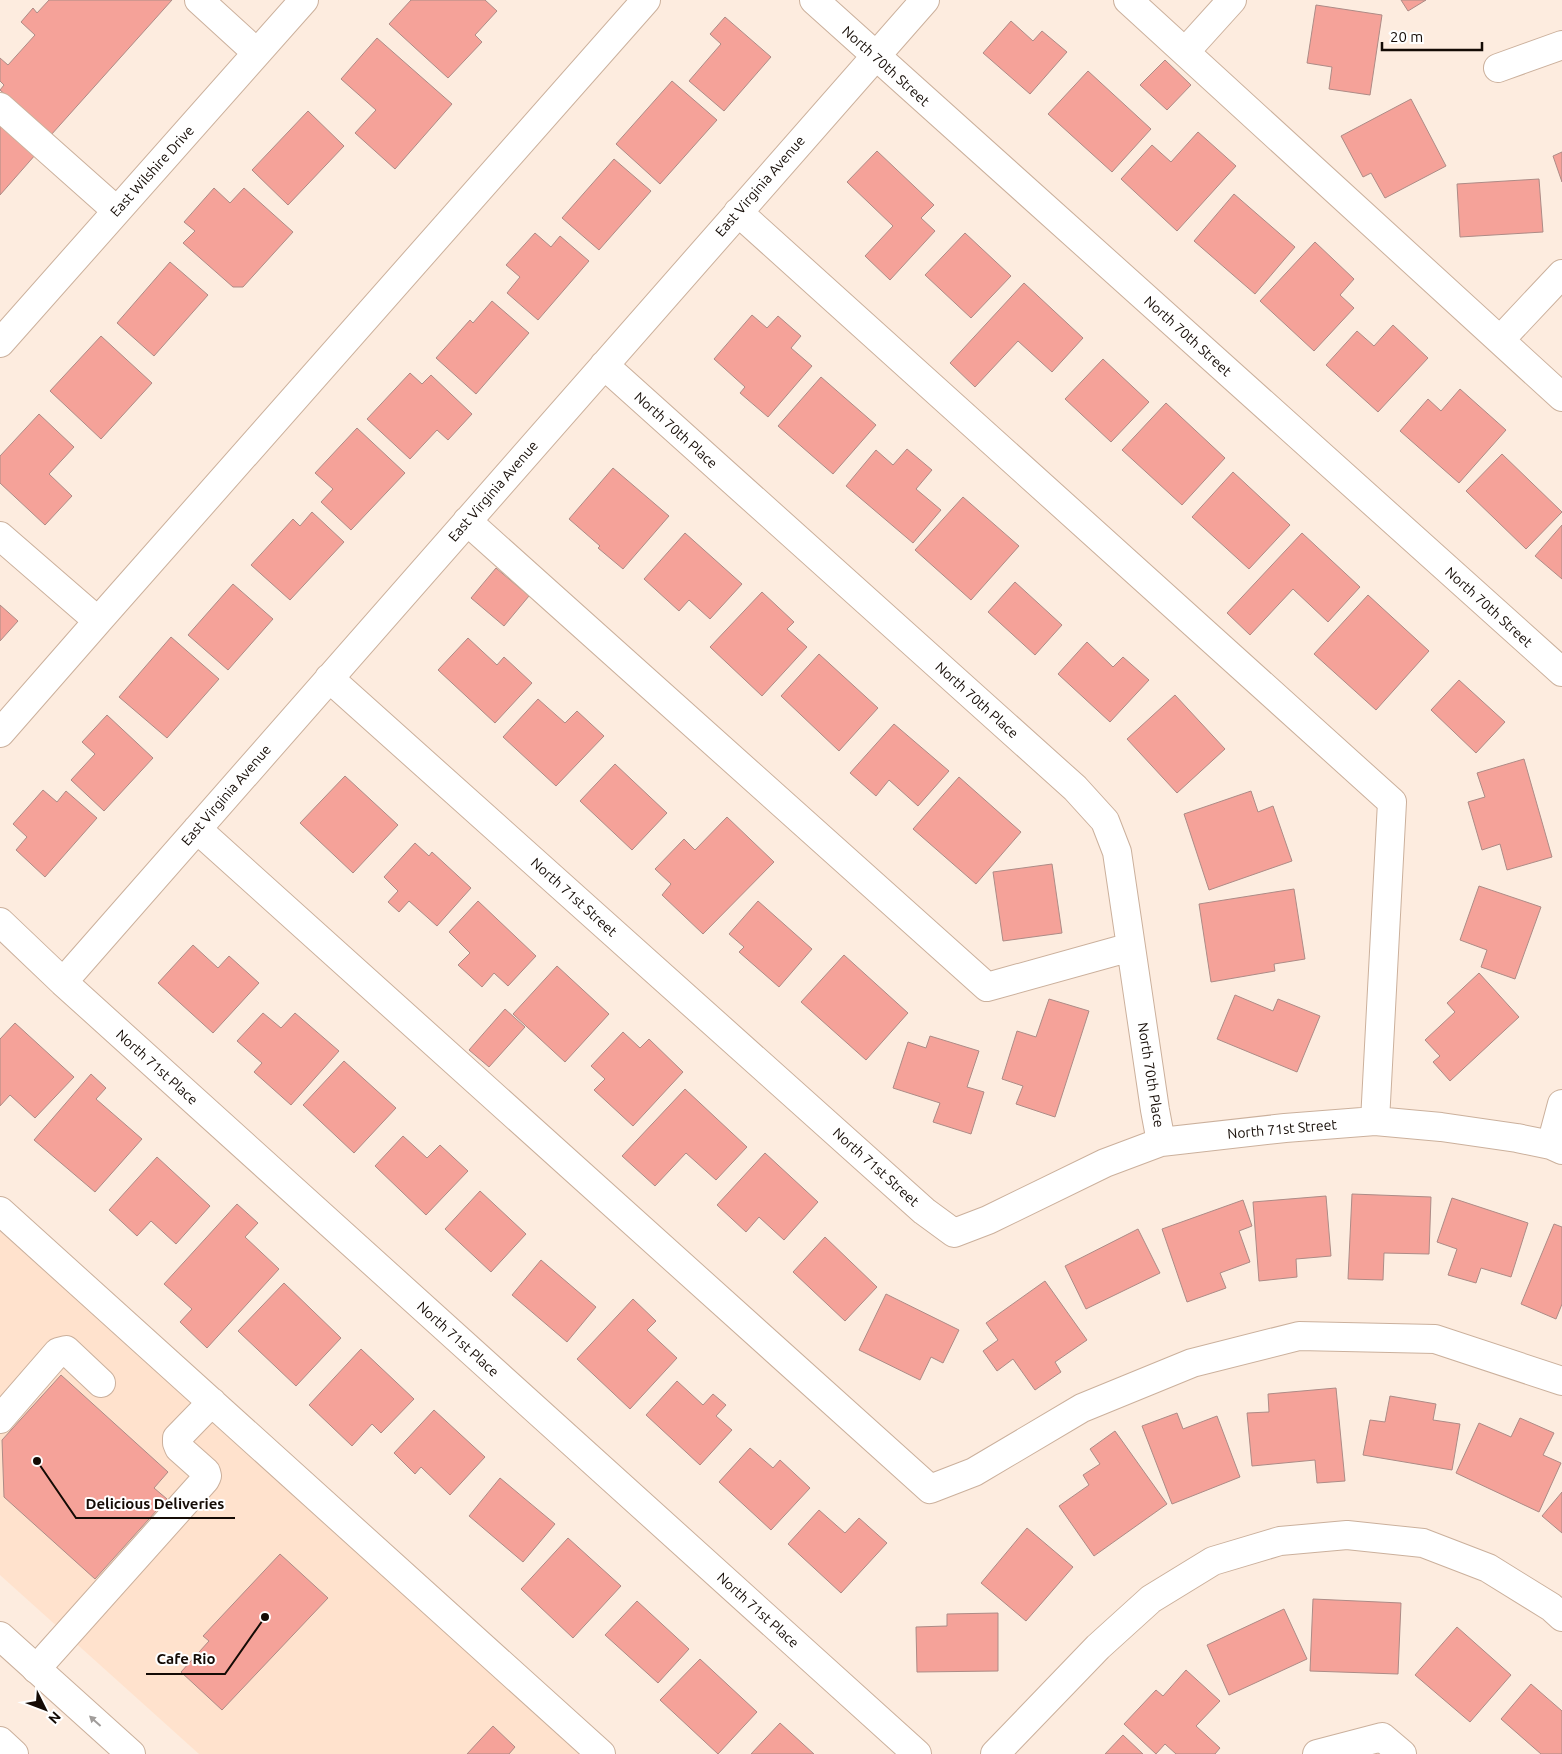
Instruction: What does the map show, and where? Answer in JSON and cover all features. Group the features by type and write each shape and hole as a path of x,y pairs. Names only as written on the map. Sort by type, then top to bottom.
{"street":[{"path":"199,0 257,53"},
{"name":"East Wilshire Drive","path":"0,343 304,0"},
{"path":"0,733 646,0"},
{"name":"North 70th Street","path":"814,0 1562,672"},
{"name":"East Virginia Avenue","path":"63,982 925,0"},
{"path":"1128,0 1562,397"},
{"path":"1185,52 1232,0"},
{"path":"1498,68 1562,45"},
{"path":"0,107 117,211"},
{"path":"738,212 1392,802 1375,1121"},
{"path":"1500,340 1562,274"},
{"name":"North 70th Place","path":"604,365 1075,788 1104,821 1117,852 1161,1142"},
{"path":"467,521 987,987 1131,947"},
{"path":"0,536 98,621"},
{"name":"North 71st Street","path":"329,678 924,1211 954,1233 988,1220 1105,1163 1161,1142 1284,1128 1375,1121 1517,1138 1557,1148"},
{"path":"197,829 930,1489 974,1472 1082,1408 1192,1363 1299,1336 1435,1339 1562,1381"},
{"name":"North 71st Place","path":"0,922 63,982 917,1754"},
{"path":"1557,1148 1562,1104"},
{"path":"0,1211 601,1754"},
{"path":"0,1419 58,1352 62,1350 66,1350 101,1382"},
{"path":"36,1669 205,1480 206,1472 179,1448 177,1438 212,1402"},
{"path":"995,1754 1098,1646 1151,1599 1213,1562 1280,1541 1348,1535 1423,1543 1488,1568 1562,1617"},
{"path":"0,1636 131,1754"},
{"path":"1316,1754 1382,1737 1402,1754"},
{"path":"0,1741 14,1754"}],"shaded area":[{"path":"0,1231 600,1754 199,1754 0,1575"}],"building":[{"path":"49,0 172,0 51,135 0,90 4,85 0,81 0,58 8,65 35,35 21,22 33,8 37,13"},
{"path":"411,0 485,0 497,11 475,35 482,42 448,78 389,24"},
{"path":"1401,0 1426,0 1408,11"},
{"path":"1316,5 1382,15 1370,95 1329,89 1332,67 1307,63"},
{"path":"725,17 771,57 724,111 689,81 721,44 710,34"},
{"path":"1011,21 1033,41 1042,31 1067,52 1030,94 983,53"},
{"path":"377,38 452,104 395,169 355,133 376,110 341,79"},
{"path":"1165,60 1191,85 1167,110 1140,85"},
{"path":"1088,71 1151,129 1112,172 1048,114"},
{"path":"672,81 717,120 660,184 616,144"},
{"path":"1411,99 1446,166 1385,198 1371,173 1363,177 1341,136"},
{"path":"308,111 344,146 288,205 252,170"},
{"path":"0,122 36,154 0,195"},
{"path":"1198,132 1236,166 1177,231 1121,179 1152,145 1171,162"},
{"path":"877,151 934,205 921,218 935,231 890,280 865,256 893,226 847,182"},
{"path":"1562,152 1562,182 1553,156"},
{"path":"614,159 651,191 599,250 562,218"},
{"path":"1539,179 1543,232 1460,237 1457,184"},
{"path":"214,188 230,203 244,188 293,232 243,287 233,287 183,243 195,231 184,222"},
{"path":"1234,194 1295,247 1255,294 1194,241"},
{"path":"535,233 551,247 560,236 589,261 538,320 507,293 520,277 506,265"},
{"path":"965,233 1011,276 971,318 925,275"},
{"path":"1315,242 1354,279 1340,295 1354,308 1314,351 1260,301"},
{"path":"170,262 208,295 154,356 117,323"},
{"path":"1024,283 1083,338 1052,372 1018,341 975,387 950,363"},
{"path":"492,301 529,333 476,394 436,358 470,320 473,323"},
{"path":"752,315 767,328 778,316 801,336 791,348 812,366 768,417 740,393 745,387 714,359"},
{"path":"1393,325 1428,358 1378,412 1326,365 1357,331 1374,346"},
{"path":"101,336 152,383 101,439 50,391"},
{"path":"1103,359 1149,402 1111,442 1065,399"},
{"path":"410,373 422,384 431,375 472,414 448,440 437,430 410,459 367,419"},
{"path":"821,377 876,425 833,474 778,426"},
{"path":"1460,389 1506,430 1459,483 1400,431 1428,399 1441,411"},
{"path":"1166,403 1225,458 1182,505 1122,450"},
{"path":"39,414 74,447 49,474 72,496 45,525 0,483 0,456"},
{"path":"357,428 405,473 351,530 321,502 333,489 315,473"},
{"path":"907,449 932,470 916,489 941,510 913,543 846,486 876,450 893,465"},
{"path":"1502,454 1562,512 1526,549 1466,491"},
{"path":"613,468 669,516 623,569 598,548 600,546 569,519"},
{"path":"1233,472 1290,525 1249,569 1192,517"},
{"path":"963,497 1019,546 971,600 915,550"},
{"path":"312,512 344,542 290,600 251,565 293,519 300,526"},
{"path":"1562,525 1562,579 1535,556"},
{"path":"685,533 742,584 710,619 689,600 679,611 644,579"},
{"path":"1302,533 1360,587 1328,622 1293,589 1250,635 1227,613"},
{"path":"496,568 529,596 504,626 471,598"},
{"path":"1015,582 1062,625 1035,655 988,612"},
{"path":"233,584 273,619 228,670 188,635"},
{"path":"762,592 794,622 787,629 807,647 762,696 710,647"},
{"path":"1368,595 1429,651 1376,710 1314,654"},
{"path":"0,605 18,621 0,641"},
{"path":"171,637 219,679 167,738 119,697"},
{"path":"468,638 497,665 504,657 532,683 495,723 438,670"},
{"path":"1087,642 1113,667 1123,657 1149,680 1110,722 1058,674"},
{"path":"819,654 878,708 839,751 781,696"},
{"path":"1459,680 1505,722 1476,753 1431,710"},
{"path":"1175,695 1225,749 1177,793 1127,739"},
{"path":"538,699 565,723 577,711 604,736 556,786 503,737"},
{"path":"107,715 153,758 104,811 71,780 95,754 82,742"},
{"path":"894,724 949,771 918,806 889,780 876,796 850,773"},
{"path":"1524,759 1552,857 1507,870 1500,844 1482,850 1468,802 1485,797 1477,773"},
{"path":"615,764 667,813 632,850 580,801"},
{"path":"345,776 398,825 353,873 300,823"},
{"path":"959,777 1021,832 976,884 913,829"},
{"path":"43,790 57,802 66,791 97,818 45,877 16,850 27,837 13,824"},
{"path":"1251,791 1258,812 1273,806 1292,861 1209,890 1184,814"},
{"path":"727,817 774,862 703,934 662,895 671,884 655,869 684,839 695,850"},
{"path":"415,843 429,856 432,852 471,888 437,926 409,901 399,912 388,902 398,891 384,877"},
{"path":"1052,864 1062,933 1003,941 993,872"},
{"path":"1479,886 1541,907 1515,979 1481,967 1487,950 1460,940"},
{"path":"1294,889 1305,959 1274,964 1275,971 1211,982 1199,904"},
{"path":"478,901 536,956 508,986 494,973 482,987 458,965 470,953 449,932"},
{"path":"758,901 812,949 779,987 739,952 744,947 729,934"},
{"path":"193,945 218,968 229,956 259,983 213,1033 158,983"},
{"path":"844,955 908,1013 866,1060 801,1002"},
{"path":"557,966 609,1014 565,1062 513,1014"},
{"path":"1479,973 1519,1017 1450,1081 1433,1062 1440,1056 1425,1040 1455,1012 1447,1003"},
{"path":"1235,995 1273,1011 1278,999 1320,1016 1297,1072 1217,1039"},
{"path":"1049,999 1089,1011 1055,1117 1016,1104 1023,1086 1002,1079 1017,1031 1036,1037"},
{"path":"505,1009 525,1027 489,1067 469,1050"},
{"path":"263,1013 281,1028 295,1013 339,1051 291,1105 254,1072 262,1063 237,1041"},
{"path":"15,1023 74,1077 35,1118 10,1095 0,1106 0,1039"},
{"path":"623,1032 640,1048 649,1039 683,1072 633,1126 594,1090 605,1079 591,1066"},
{"path":"930,1036 979,1051 967,1087 984,1092 971,1134 933,1122 940,1103 893,1088 908,1042 926,1048"},
{"path":"344,1061 396,1108 354,1153 303,1105"},
{"path":"91,1074 106,1088 96,1099 142,1139 95,1192 34,1140"},
{"path":"685,1089 747,1147 716,1180 686,1153 655,1186 622,1156"},
{"path":"403,1136 427,1158 440,1145 468,1171 426,1215 375,1166"},
{"path":"765,1153 818,1202 784,1240 759,1217 746,1232 717,1205"},
{"path":"157,1157 210,1206 176,1244 151,1221 137,1236 109,1210"},
{"path":"480,1191 526,1234 491,1272 445,1229"},
{"path":"1352,1194 1431,1197 1429,1254 1384,1253 1383,1280 1348,1279"},
{"path":"1326,1196 1331,1256 1296,1259 1297,1277 1259,1281 1253,1202"},
{"path":"1452,1198 1528,1223 1511,1277 1481,1268 1476,1283 1448,1275 1457,1249 1437,1242"},
{"path":"1243,1200 1252,1226 1239,1231 1250,1262 1220,1273 1226,1288 1187,1302 1162,1229"},
{"path":"237,1204 258,1223 245,1237 279,1269 207,1348 180,1322 192,1309 164,1284"},
{"path":"1554,1224 1562,1227 1562,1304 1556,1319 1521,1304"},
{"path":"1138,1229 1160,1273 1086,1309 1065,1266"},
{"path":"825,1237 877,1287 845,1321 793,1272"},
{"path":"541,1260 596,1307 567,1342 512,1295"},
{"path":"1045,1281 1087,1340 1055,1362 1061,1372 1035,1390 1013,1359 997,1371 983,1351 998,1340 986,1323"},
{"path":"284,1283 341,1338 296,1386 238,1331"},
{"path":"886,1294 959,1330 943,1363 931,1357 920,1380 859,1350"},
{"path":"633,1299 656,1321 647,1330 677,1358 630,1409 577,1359"},
{"path":"361,1349 414,1399 381,1433 372,1424 352,1446 309,1405"},
{"path":"61,1375 168,1472 154,1488 167,1499 95,1579 4,1497 2,1440"},
{"path":"677,1381 703,1405 713,1394 726,1405 716,1416 732,1430 700,1465 646,1415"},
{"path":"1336,1388 1345,1481 1317,1483 1315,1460 1252,1466 1247,1413 1269,1412 1268,1394"},
{"path":"1390,1396 1436,1404 1433,1420 1460,1424 1452,1470 1363,1455 1370,1420 1385,1422"},
{"path":"434,1410 485,1457 450,1495 421,1467 415,1474 394,1453"},
{"path":"1177,1413 1183,1429 1217,1416 1240,1477 1172,1504 1142,1426"},
{"path":"1520,1418 1554,1433 1543,1455 1561,1463 1539,1512 1456,1473 1479,1423 1511,1437"},
{"path":"1115,1431 1167,1504 1094,1556 1059,1506 1089,1485 1083,1475 1100,1464 1090,1449"},
{"path":"750,1448 773,1468 780,1460 810,1488 771,1530 719,1482"},
{"path":"500,1478 555,1524 523,1562 469,1516"},
{"path":"1562,1492 1562,1533 1542,1516"},
{"path":"819,1510 845,1533 859,1518 887,1543 841,1593 788,1544"},
{"path":"1027,1528 1073,1567 1026,1621 981,1583"},
{"path":"568,1538 621,1586 573,1638 521,1589"},
{"path":"280,1554 328,1598 222,1710 181,1672 209,1641 203,1636"},
{"path":"1313,1599 1401,1603 1398,1674 1310,1671"},
{"path":"637,1601 689,1649 658,1683 605,1635"},
{"path":"1284,1609 1307,1659 1229,1695 1207,1645"},
{"path":"998,1613 998,1671 917,1672 916,1627 947,1626 947,1614"},
{"path":"1457,1627 1511,1675 1470,1722 1415,1675"},
{"path":"700,1659 757,1712 718,1754 660,1700"},
{"path":"1186,1670 1220,1701 1196,1726 1220,1748 1215,1754 1176,1754 1165,1744 1156,1754 1124,1724 1156,1690 1163,1696"},
{"path":"1531,1684 1562,1711 1562,1754 1541,1754 1501,1719"},
{"path":"780,1723 814,1754 751,1754"},
{"path":"493,1726 515,1747 509,1754 467,1754"},
{"path":"1123,1735 1143,1754 1105,1754"}],"place":[{"name":"Delicious Deliveries","path":"37,1461"},
{"name":"Cafe Rio","path":"265,1617"}]}
